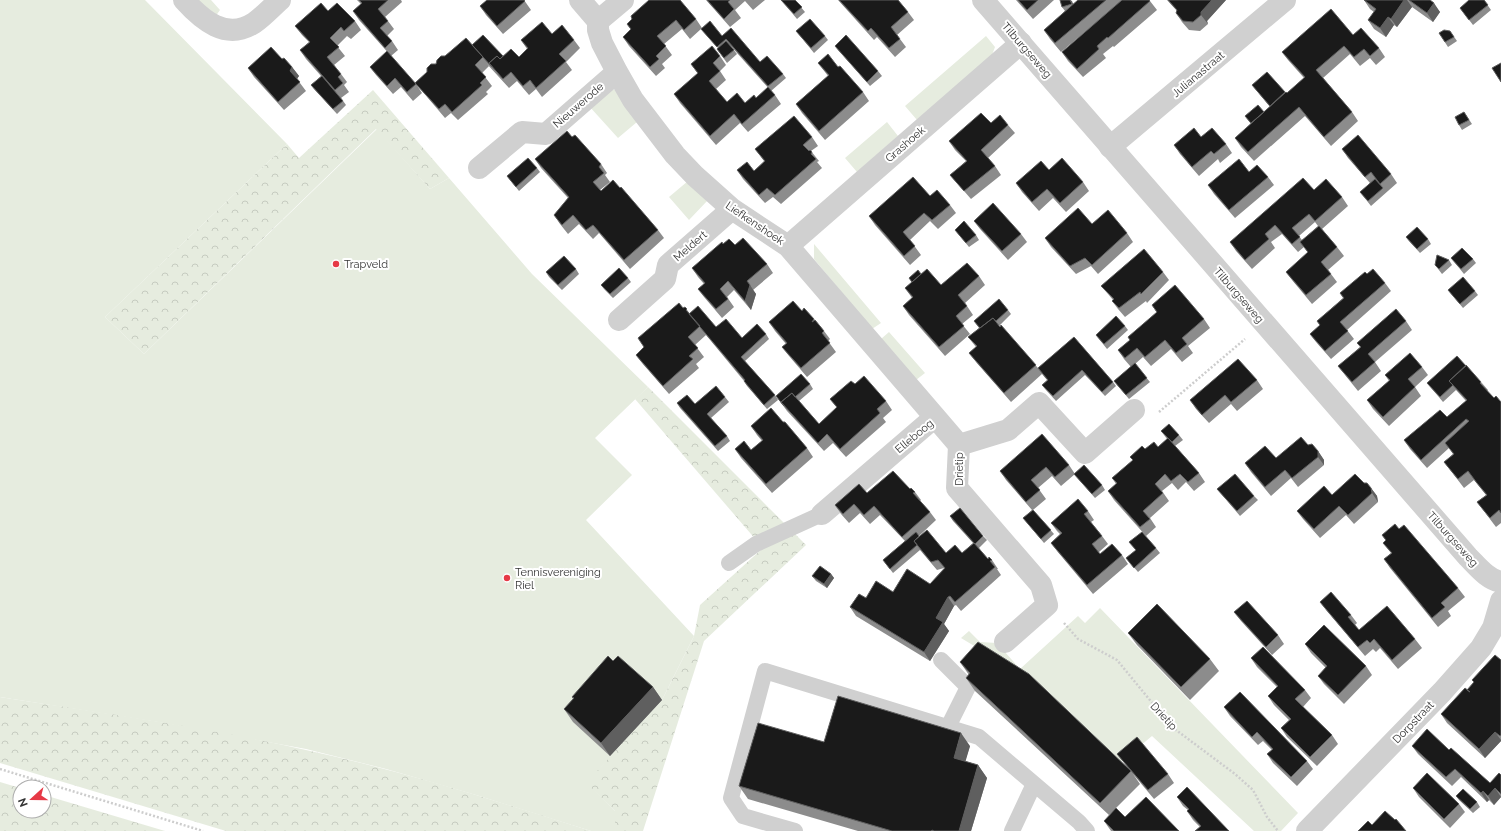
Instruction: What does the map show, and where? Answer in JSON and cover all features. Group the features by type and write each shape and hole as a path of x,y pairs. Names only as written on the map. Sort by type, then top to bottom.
{"street":[{"path":"184,0 207,23 222,29 239,29 254,23 280,0"},
{"path":"580,0 598,21 623,0"},
{"name":"Tilburgseweg","path":"984,0 1110,147 1468,557 1483,572 1494,580 1501,582"},
{"name":"Julianastraat","path":"1110,147 1285,0"},
{"name":"Liefkenshoek","path":"598,21 598,30 602,43 633,100 675,155 695,176 732,209 788,246 935,417"},
{"name":"Grashoek","path":"788,246 1021,43"},
{"name":"Nieuwerode","path":"479,168 522,132 546,134 617,72"},
{"name":"Meldert","path":"619,320 665,279 668,265 732,209"},
{"path":"959,445 1008,430 1039,403 1085,452 1134,410"},
{"name":"Elleboog","path":"822,514 935,417 959,445"},
{"name":"Drietip","path":"959,445 957,488 1041,585 1047,605"},
{"name":"Dorpstraat","path":"1307,831 1442,692 1481,648 1493,628 1501,601"},
{"path":"1005,642 1047,605"}],"lane":[{"path":"729,563 756,544 822,514"},
{"path":"941,660 968,687 948,727"},
{"path":"795,831 743,816 731,798 765,671 979,737 1079,822 1087,831"},
{"path":"1012,831 1034,784"}],"path":[{"path":"1134,410 1145,423 1263,323"},
{"name":"Drietip","path":"1047,605 1078,639 1117,660 1172,727 1235,774 1252,790 1267,817 1278,831"},
{"path":"0,770 203,831"}],"green space":[{"path":"0,0 145,0 287,144 105,317 144,354 377,129 430,189 449,178 532,274 648,387 595,438 632,475 586,520 694,636 662,700 587,783 615,811 615,831 591,831 386,769 306,749 158,722 0,697"},
{"path":"196,0 211,0 220,10 215,17"},
{"path":"986,36 995,47 992,55 917,120 905,106"},
{"path":"612,89 615,90 637,122 618,138 589,106"},
{"path":"373,90 449,178 430,189 376,129 144,354 105,317 287,144 299,158"},
{"path":"887,122 898,136 857,172 845,158"},
{"path":"688,181 708,200 689,220 669,197"},
{"path":"814,244 881,323 872,329 814,259"},
{"path":"889,332 925,373 916,380 881,339"},
{"path":"648,387 806,545 704,641 643,831 615,831 615,811 586,783 662,700 694,636 700,605 763,548 635,399"},
{"path":"1100,608 1298,813 1281,831 1254,831 1152,736 1121,762 1039,685 961,638 969,631 980,642 997,643 1020,669 1078,616 1085,623"},
{"path":"0,697 192,727 342,758 414,777 591,831 226,831 0,763"},
{"path":"0,782 12,786 12,819 52,819 52,797 165,831 0,831"}],"building":[{"path":"359,0 388,0 378,9 388,21 380,28 392,41 385,48 353,11 362,3"},
{"path":"487,0 525,1 497,26 480,6"},
{"path":"649,0 680,0 696,19 684,30 676,20 657,36 666,46 656,56 659,59 650,67 623,37 631,29 627,24 632,19 631,16"},
{"path":"707,0 730,0 728,2 734,9 724,19"},
{"path":"781,0 795,0 802,7 794,14"},
{"path":"839,0 898,0 908,12 891,27 900,39 889,48 871,28 868,31"},
{"path":"1018,0 1038,0 1027,10"},
{"path":"1060,0 1070,0 1072,4 1062,7"},
{"path":"1078,0 1106,0 1055,43 1044,30"},
{"path":"1122,0 1150,1 1097,46 1099,49 1077,69 1062,52"},
{"path":"1168,0 1212,0 1201,12 1201,15 1193,22 1183,21 1176,13 1177,10"},
{"path":"1364,0 1404,0 1391,19 1388,17 1380,28 1368,20 1376,9"},
{"path":"1409,0 1430,0 1434,3 1427,13"},
{"path":"1469,0 1484,0 1488,5 1469,20 1460,8"},
{"path":"321,3 328,11 337,3 355,21 344,31 341,27 330,38 339,47 327,57 341,74 338,77 343,83 335,90 300,50 310,42 295,26"},
{"path":"1331,9 1353,35 1361,28 1379,48 1370,56 1364,49 1354,57 1344,46 1316,70 1352,112 1324,137 1299,107 1248,152 1235,138 1305,77 1282,52"},
{"path":"810,19 825,36 811,48 796,31"},
{"path":"710,21 722,36 731,28 760,62 767,56 783,74 768,86 726,39 717,47 701,29"},
{"path":"542,22 552,34 562,25 574,40 559,54 566,61 536,88 530,80 523,86 511,72 503,79 489,63 497,56 500,59 511,49 519,57 528,48 521,40"},
{"path":"1444,30 1450,31 1454,37 1445,42 1439,33"},
{"path":"483,35 503,56 500,59 497,56 489,63 492,67 472,45"},
{"path":"846,35 878,71 867,82 835,46"},
{"path":"466,38 483,57 475,65 486,77 480,83 482,85 452,112 445,104 439,109 415,83 427,72 427,68 431,64 436,64 437,60 441,56 445,56"},
{"path":"726,41 734,50 724,58 717,49"},
{"path":"712,46 720,56 713,63 720,71 709,81 727,102 737,93 745,103 754,95 756,98 768,87 775,95 742,124 734,114 710,136 674,94 698,73 691,64"},
{"path":"271,47 292,67 290,71 300,82 278,102 248,68"},
{"path":"387,51 416,84 407,92 395,78 387,86 370,67"},
{"path":"828,54 838,67 840,66 863,92 819,131 796,104 829,75 818,63"},
{"path":"1501,63 1501,82 1492,68"},
{"path":"1267,72 1285,92 1270,106 1252,85"},
{"path":"322,76 343,101 333,109 311,85"},
{"path":"1258,105 1264,112 1251,123 1245,116"},
{"path":"1464,112 1469,120 1459,125 1455,117"},
{"path":"981,113 991,123 1000,115 1008,125 981,150 995,166 964,191 950,175 967,161 949,141"},
{"path":"794,116 812,137 803,145 812,152 811,154 816,159 775,195 767,188 759,195 737,170 747,162 754,171 765,161 755,149"},
{"path":"1194,128 1201,137 1212,128 1226,144 1214,154 1211,151 1192,167 1174,145"},
{"path":"567,131 572,137 575,135 601,164 599,167 604,173 593,182 601,191 613,180 620,188 621,187 658,230 624,260 593,225 586,230 573,215 562,225 554,215 569,197 535,159"},
{"path":"1358,135 1391,174 1380,184 1371,172 1365,177 1342,149"},
{"path":"528,158 537,168 516,187 507,176"},
{"path":"1062,158 1083,182 1060,203 1047,189 1032,202 1016,183 1041,161 1049,170"},
{"path":"1239,159 1249,172 1257,165 1268,177 1229,210 1208,185"},
{"path":"913,177 930,196 937,190 950,205 932,220 924,213 903,232 915,246 904,256 869,216"},
{"path":"1303,178 1314,190 1326,179 1342,197 1315,221 1309,214 1292,228 1300,237 1292,244 1275,225 1265,234 1269,239 1245,260 1230,242"},
{"path":"1375,179 1383,188 1368,201 1360,192"},
{"path":"993,203 1021,234 1002,251 974,221"},
{"path":"1078,208 1092,224 1108,210 1127,233 1092,265 1085,258 1070,266 1045,238"},
{"path":"964,221 976,235 966,243 955,230"},
{"path":"1319,226 1337,247 1321,262 1331,274 1306,295 1286,272 1308,252 1300,242"},
{"path":"1417,227 1428,239 1417,249 1406,237"},
{"path":"743,238 767,264 747,281 750,285 745,301 728,281 720,289 728,299 716,309 698,289 705,283 692,268 722,242 723,244 729,239 735,245"},
{"path":"1462,248 1473,259 1461,269 1451,258"},
{"path":"1144,249 1163,272 1141,294 1140,292 1119,308 1112,301 1114,299 1101,286"},
{"path":"1437,255 1449,260 1439,269 1435,265"},
{"path":"564,256 576,269 558,285 546,272"},
{"path":"967,263 979,276 958,295 967,306 956,316 964,326 939,347 903,306 913,297 905,288 927,269 941,285"},
{"path":"619,268 628,278 610,294 601,285"},
{"path":"1373,269 1385,283 1340,322 1348,331 1325,351 1310,334 1320,325 1317,321 1344,298 1340,293 1365,272 1367,274"},
{"path":"918,270 921,274 912,282 909,278"},
{"path":"1463,277 1475,291 1460,304 1448,290"},
{"path":"1175,285 1204,319 1182,338 1187,344 1176,353 1165,340 1145,357 1137,348 1125,358 1118,350 1130,340 1128,337 1157,312 1152,305"},
{"path":"999,299 1008,310 996,321 993,318 980,328 974,321"},
{"path":"793,301 802,311 804,308 814,319 812,322 815,320 824,331 822,333 830,343 801,368 782,347 787,343 769,322"},
{"path":"679,303 683,308 685,307 687,309 686,310 700,326 688,337 698,348 689,356 693,359 663,386 636,355 644,347 638,338"},
{"path":"698,306 716,327 726,319 742,338 757,324 766,334 741,357 775,395 764,405 744,381 745,380 689,314"},
{"path":"1396,309 1406,321 1368,354 1375,362 1352,382 1338,366 1361,347 1357,343"},
{"path":"1116,316 1125,326 1104,344 1096,335"},
{"path":"993,318 1036,365 1004,393 969,353 977,346 968,337"},
{"path":"1074,337 1113,382 1102,392 1082,370 1053,396 1042,385 1048,380 1038,368"},
{"path":"1410,353 1422,367 1408,379 1415,387 1383,417 1367,400 1390,380 1385,375"},
{"path":"1457,356 1466,366 1449,381 1453,385 1440,397 1427,383"},
{"path":"1238,359 1257,380 1231,402 1225,395 1202,415 1190,400"},
{"path":"1135,363 1147,378 1126,395 1114,381"},
{"path":"1466,365 1494,398 1496,396 1501,402 1501,513 1499,510 1490,518 1477,502 1487,495 1468,471 1458,479 1444,462 1454,454 1445,443 1469,421 1466,419 1421,460 1404,440 1440,410 1447,417 1467,400 1449,381"},
{"path":"801,374 810,384 795,397 792,393 781,402 784,406 776,396"},
{"path":"864,376 886,401 877,409 880,413 840,449 827,434 818,443 781,402 792,393 819,424 837,407 830,399 851,381 855,384"},
{"path":"716,386 725,397 707,414 727,436 715,446 677,403 687,395 695,404"},
{"path":"771,408 807,448 766,484 735,449 744,441 751,450 763,440 751,426"},
{"path":"1169,424 1179,435 1172,442 1161,431"},
{"path":"1042,434 1069,465 1055,477 1046,467 1031,480 1040,490 1026,502 1000,471"},
{"path":"1301,437 1308,445 1312,444 1318,451 1318,457 1292,478 1285,470 1265,487 1245,463 1265,446 1276,458"},
{"path":"1168,438 1199,473 1188,482 1180,474 1171,481 1165,474 1155,484 1163,493 1143,511 1150,519 1140,527 1108,491 1117,483 1112,478 1133,460 1130,457 1142,446 1145,449 1154,442 1158,447"},
{"path":"1084,465 1102,485 1092,494 1074,474"},
{"path":"893,471 910,489 911,488 915,492 913,493 930,512 902,537 874,506 864,515 854,504 843,514 835,505 859,484 867,493"},
{"path":"1235,474 1254,496 1237,511 1217,489"},
{"path":"1355,474 1364,483 1367,483 1371,488 1372,493 1348,515 1339,506 1314,529 1297,511 1324,486 1332,495"},
{"path":"1078,499 1088,511 1084,514 1102,536 1092,544 1100,554 1112,544 1122,555 1087,585 1051,543 1062,533 1051,523"},
{"path":"960,508 983,536 975,544 950,516"},
{"path":"1033,510 1051,530 1041,539 1023,518"},
{"path":"1395,524 1399,529 1404,525 1458,588 1441,603 1445,607 1432,618 1384,559 1392,553 1383,543 1386,540 1382,535"},
{"path":"927,530 946,553 955,545 962,553 974,543 988,559 989,557 992,560 990,561 995,567 955,602 950,596 948,597 936,618 943,622 924,652 850,607 859,594 866,598 876,581 893,592 907,569 930,584 945,568 938,560 931,562 914,541"},
{"path":"916,532 919,536 914,541 917,545 890,569 883,560"},
{"path":"1142,532 1156,548 1134,568 1126,558 1136,550 1129,542"},
{"path":"820,566 831,574 824,584 812,576"},
{"path":"1331,592 1351,615 1348,617 1359,630 1387,606 1415,639 1392,660 1374,639 1370,643 1367,640 1358,647 1320,602"},
{"path":"1247,601 1278,635 1266,647 1234,612"},
{"path":"1157,604 1210,659 1181,687 1128,633"},
{"path":"1324,625 1366,666 1338,695 1318,676 1327,666 1305,644"},
{"path":"978,642 1029,674 1131,771 1100,803 966,678 970,673 960,662"},
{"path":"1263,647 1305,690 1295,699 1332,735 1310,757 1281,728 1291,719 1268,696 1278,686 1251,658"},
{"path":"1495,655 1501,660 1501,735 1500,736 1495,732 1479,749 1441,714 1465,688 1467,690 1474,682 1472,680"},
{"path":"608,656 613,661 618,656 653,687 601,743 564,709 574,698 572,697"},
{"path":"1240,692 1307,761 1291,777 1267,754 1273,749 1257,732 1252,737 1224,707"},
{"path":"838,696 961,733 954,758 978,765 959,831 892,831 739,786 758,723 824,742"},
{"path":"1427,729 1449,750 1451,748 1490,783 1499,773 1501,775 1501,794 1495,788 1488,796 1483,791 1481,793 1455,769 1446,777 1412,746"},
{"path":"1137,737 1168,774 1148,790 1117,754"},
{"path":"1427,773 1459,804 1444,819 1413,788"},
{"path":"1187,787 1229,831 1195,831 1201,826 1187,811 1189,809 1177,797"},
{"path":"1463,789 1477,802 1470,809 1456,796"},
{"path":"1146,797 1179,831 1114,831 1104,821 1116,808 1125,817"},
{"path":"1385,811 1395,820 1396,819 1406,831 1358,831 1368,821 1372,825"}],"place":[{"name":"Trapveld","path":"336,264"},
{"name":"Tennisvereniging Riel","path":"507,578"}]}
